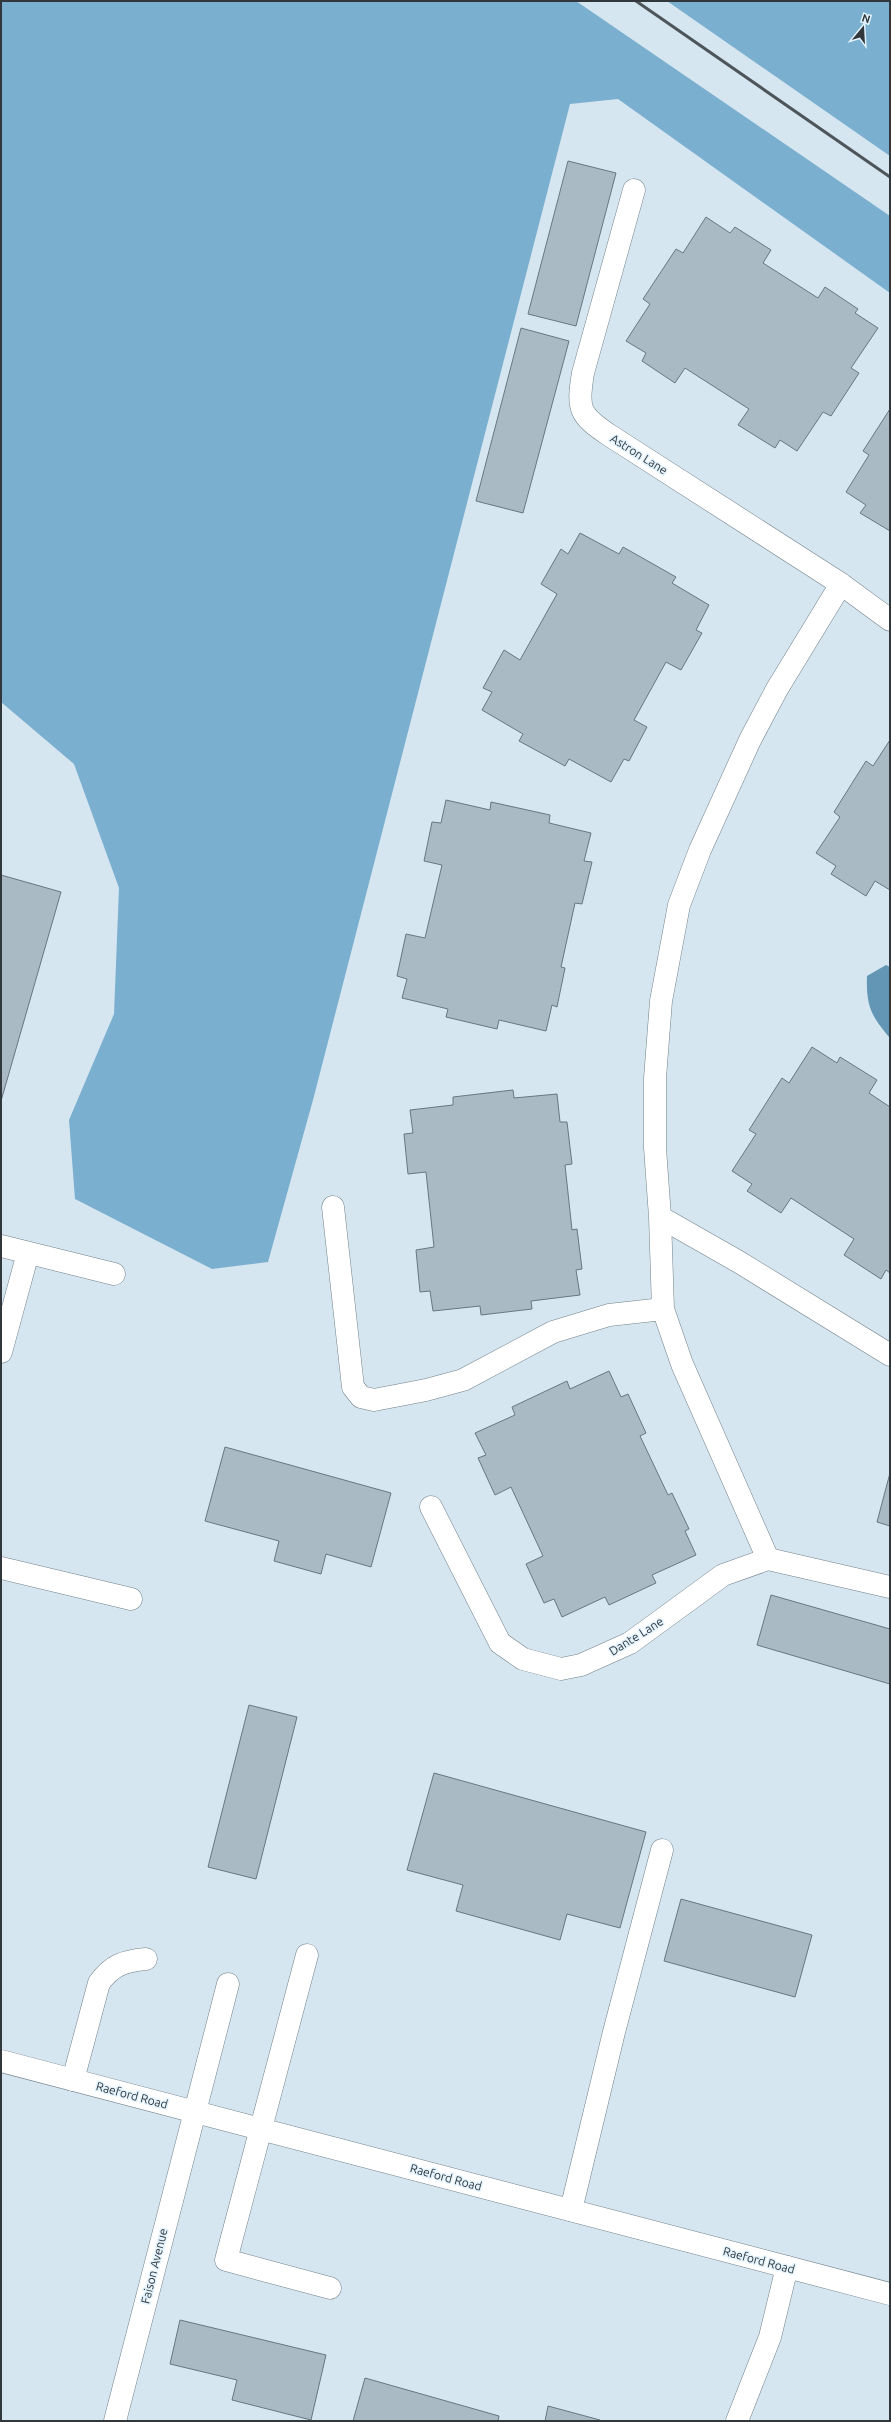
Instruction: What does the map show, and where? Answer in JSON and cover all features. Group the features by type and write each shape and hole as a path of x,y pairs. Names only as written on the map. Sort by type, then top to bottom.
{"main road":[{"name":"Astron Lane","path":"634,190 583,373 579,394 582,412 593,424 609,435 841,584 890,620"},
{"path":"841,584 777,689 750,740 700,850 679,905 661,1001 655,1078 655,1148 660,1217 663,1309 682,1364 768,1559 890,1587"},
{"path":"333,1207 353,1387 356,1393 367,1399 374,1400 426,1390 463,1380 553,1332 590,1320 663,1309"},
{"path":"660,1217 739,1262 890,1355"},
{"path":"1,1246 114,1274"},
{"path":"1,1352 28,1253"},
{"name":"Dante Lane","path":"431,1507 500,1642 523,1659 562,1669 581,1665 630,1643 723,1575 768,1559"},
{"path":"1,1568 131,1599"},
{"path":"571,2210 614,2032 662,1850"},
{"path":"306,1955 226,2260 330,2288"},
{"path":"73,2080 99,1983 108,1972 120,1963 146,1958"},
{"name":"Faison Avenue","path":"115,2421 228,1984"},
{"name":"Raeford Road","path":"1,2061 889,2294"},
{"path":"737,2421 770,2337 787,2267"}],"shaded area":[{"path":"1,1 576,1 890,216 890,293 618,99 570,104 313,1100 268,1262 212,1269 75,1199 69,1120 114,1014 119,888 74,764 1,702"},
{"path":"667,1 890,1 890,156"},
{"path":"886,965 890,967 890,1038 874,1017 869,1003 867,986 867,976"}],"building":[{"path":"568,161 616,173 576,326 528,314"},
{"path":"706,217 730,233 735,227 771,250 763,263 818,298 825,287 858,309 855,313 878,328 851,368 859,373 831,416 823,412 797,451 780,440 775,448 738,425 749,409 685,368 675,383 642,361 646,353 626,341 650,304 643,299 676,249 683,253"},
{"path":"521,328 569,341 523,513 476,501"},
{"path":"890,409 890,531 860,513 866,505 846,492 869,455 863,451"},
{"path":"580,533 619,554 623,547 676,577 672,583 709,605 696,630 702,633 681,670 666,662 634,720 647,727 629,761 624,759 611,782 569,759 565,766 519,741 523,734 482,710 492,692 483,688 504,650 520,660 557,594 541,584 561,549 568,554"},
{"path":"890,740 890,890 875,881 866,896 831,874 836,866 816,853 840,817 834,812 866,761 873,766"},
{"path":"446,800 490,810 491,802 550,815 549,823 591,833 584,861 592,862 582,904 575,903 561,967 565,968 557,1007 552,1005 546,1031 499,1020 497,1029 446,1017 448,1009 402,998 407,979 397,976 406,934 425,938 442,865 424,861 432,822 441,823"},
{"path":"1,875 61,892 1,1101"},
{"path":"812,1047 837,1063 840,1057 877,1080 869,1093 890,1107 890,1273 886,1270 881,1279 844,1255 854,1239 791,1198 781,1213 747,1191 752,1184 732,1171 756,1134 749,1130 782,1078 789,1083"},
{"path":"513,1090 514,1098 557,1094 560,1122 567,1122 572,1164 565,1165 572,1230 577,1229 582,1269 576,1270 580,1295 531,1301 532,1309 481,1315 480,1306 433,1311 430,1291 420,1292 416,1250 434,1247 426,1172 408,1174 404,1134 413,1133 410,1110 453,1105 453,1097"},
{"path":"609,1371 621,1397 628,1394 646,1433 640,1436 668,1495 672,1493 689,1529 685,1531 696,1555 652,1575 656,1583 609,1605 605,1597 562,1617 554,1599 544,1603 526,1564 543,1556 511,1487 495,1495 478,1458 486,1455 475,1433 515,1415 512,1407 567,1381 570,1389"},
{"path":"225,1447 391,1493 371,1567 326,1554 321,1574 274,1561 279,1541 205,1521"},
{"path":"890,1473 890,1526 877,1522"},
{"path":"771,1595 890,1629 890,1684 757,1645"},
{"path":"249,1705 297,1717 256,1879 208,1867"},
{"path":"434,1773 646,1832 620,1928 567,1914 560,1940 456,1911 463,1885 407,1870"},
{"path":"681,1899 812,1935 795,1997 664,1961"},
{"path":"180,2320 326,2355 311,2420 232,2400 237,2380 170,2364"},
{"path":"365,2378 499,2416 498,2421 353,2421"},
{"path":"548,2406 600,2420 545,2421"}],"railway":[{"path":"636,1 890,177"}]}
